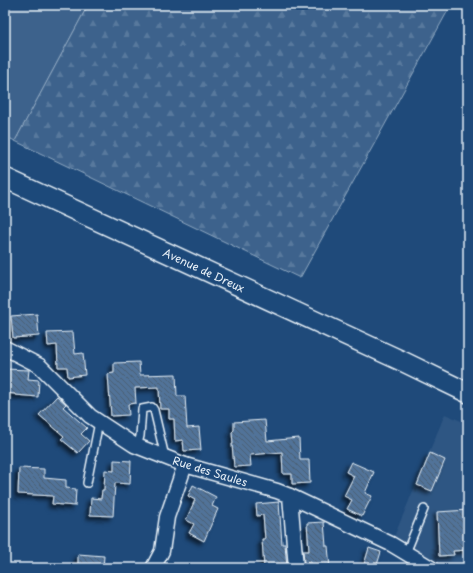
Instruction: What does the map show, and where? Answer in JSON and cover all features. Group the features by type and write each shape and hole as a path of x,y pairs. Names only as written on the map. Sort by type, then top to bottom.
{"main road":[{"name":"Avenue de Dreux","path":"5,178 468,393"},
{"name":"Avenue de Dreux","path":"404,362 468,389"}],"street":[{"name":"Rue des Saules","path":"5,348 40,366 90,416 134,445 186,465 290,496 390,544 431,568"},
{"path":"153,568 162,551 167,517 186,465"},
{"path":"290,496 296,568"}],"lane":[{"path":"134,445 139,440 140,436 142,409 152,407 165,457"},
{"path":"87,482 99,422"},
{"path":"406,553 424,509"}],"shaded area":[{"path":"445,414 468,424 468,568 431,568 391,544"}],"green space":[{"path":"5,5 88,5 15,141 5,136"},
{"path":"88,5 451,5 300,278 15,141"}],"building":[{"path":"37,314 39,336 13,338 11,316"},
{"path":"73,332 75,354 83,353 85,375 68,377 67,367 58,367 57,345 48,346 47,333"},
{"path":"139,362 140,375 176,374 177,396 185,396 187,428 199,427 201,450 184,451 183,440 175,441 174,419 169,419 169,409 160,409 159,387 135,388 136,403 128,404 129,415 111,416 108,374 114,373 114,363"},
{"path":"5,369 29,370 28,379 39,380 38,397 5,393"},
{"path":"57,396 66,404 63,407 87,428 81,434 89,441 78,453 61,439 64,436 39,415"},
{"path":"265,420 267,441 299,438 300,460 309,460 310,483 292,484 292,474 283,474 282,452 250,455 251,466 234,467 232,432 234,430 234,422"},
{"path":"430,453 445,460 432,491 417,485"},
{"path":"114,460 131,461 130,484 115,483 113,516 90,515 91,498 101,499 102,490 104,490 105,470 114,471"},
{"path":"351,462 374,472 365,493 372,496 362,516 347,509 352,500 344,496 354,476 346,472"},
{"path":"19,468 44,469 44,478 66,480 66,488 76,489 75,506 52,504 53,496 18,494"},
{"path":"193,485 216,497 212,506 218,509 204,541 189,533 194,524 186,520 195,500 188,496"},
{"path":"279,502 282,544 285,544 287,568 264,568 262,539 265,539 263,515 257,516 256,504"},
{"path":"468,510 468,550 453,551 454,555 439,556 437,512"},
{"path":"324,522 330,568 312,568 311,562 304,563 303,551 309,551 307,523"},
{"path":"369,548 381,552 376,568 363,568"},
{"path":"78,554 104,556 103,568 78,568"}]}
